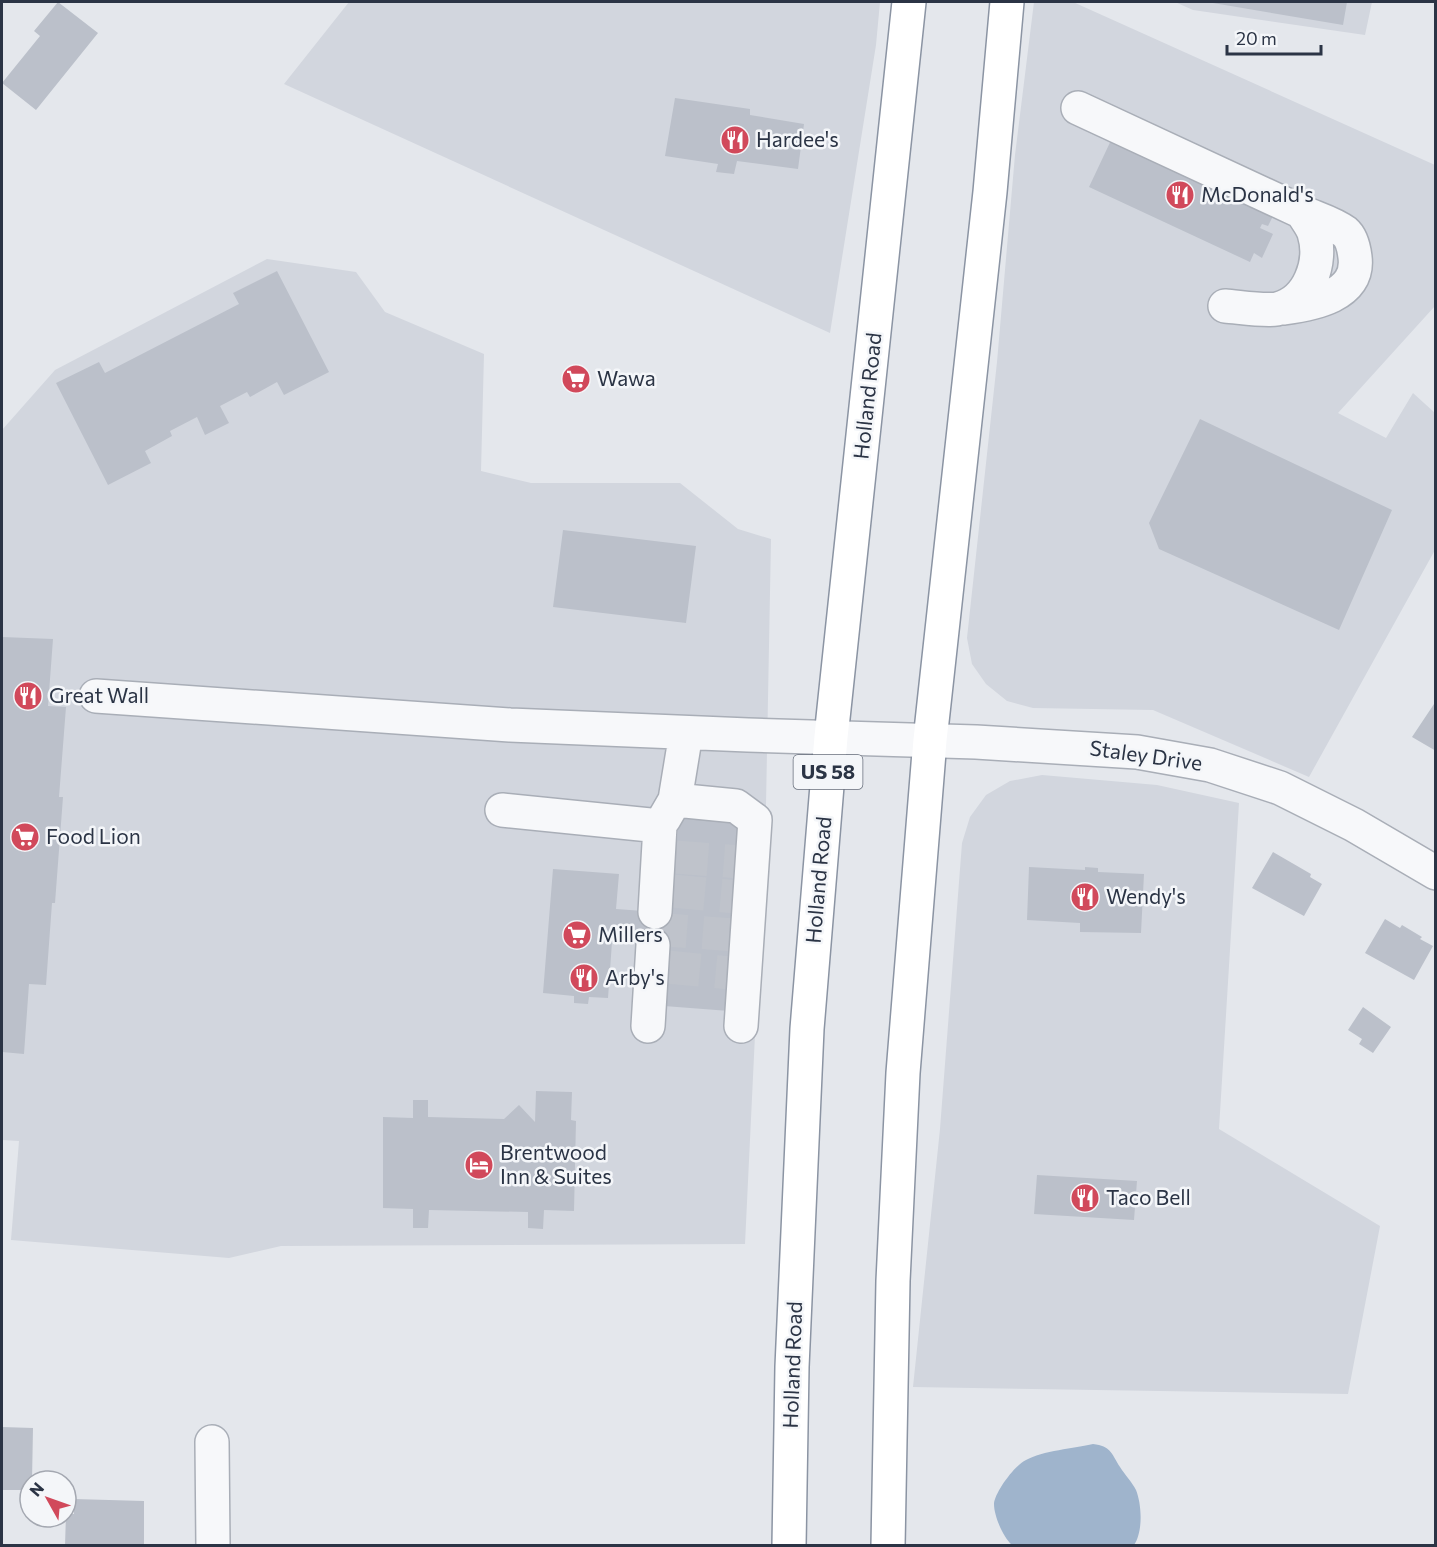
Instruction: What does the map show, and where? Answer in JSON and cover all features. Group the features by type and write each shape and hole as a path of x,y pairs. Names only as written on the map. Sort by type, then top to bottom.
{"highway":[{"name":"Holland Road","path":"789,1545 792,1367 807,1029 831,737 909,2"},
{"path":"888,1545 893,1281 903,1073 930,740 990,192 1007,2"}],"street":[{"path":"1078,108 1302,212 1314,232 1316,260 1309,284 1298,300 1276,309 1225,306"},
{"name":"Staley Drive","path":"96,696 510,725 1105,748 1162,755 1256,778 1307,800 1436,873"},
{"path":"661,898 667,835 686,733"},
{"path":"502,810 667,835 736,806 755,820 746,862 738,974 741,1026"},
{"path":"648,1026 657,959"},
{"path":"212,1442 213,1545"}],"shaded area":[{"path":"349,2 880,2 876,45 830,333 284,84"},
{"path":"1034,2 1073,2 1435,165 1435,306 1338,413 1386,438 1413,393 1435,413 1435,550 1309,777 1153,710 1033,708 1007,701 986,684 972,664 967,638 997,362 1015,155"},
{"path":"1175,2 1372,2 1365,35 1193,10"},
{"path":"267,259 356,272 385,312 484,354 481,471 531,483 680,483 738,529 771,539 766,805 745,1244 281,1246 229,1258 11,1240 19,1141 2,1140 2,430 55,370"},
{"path":"1042,775 1157,785 1239,803 1219,1129 1380,1226 1348,1394 913,1387 940,1129 962,843 970,817 986,795 1010,781"}],"water":[{"path":"1093,1444 1104,1446 1110,1451 1136,1490 1141,1518 1139,1533 1134,1545 1012,1545 1000,1526 994,1504 1011,1473 1033,1457"}],"building":[{"path":"58,2 98,33 36,110 2,83 40,36 34,31"},
{"path":"1207,2 1347,2 1343,25"},
{"name":"Hardee's","path":"675,98 750,109 750,115 804,124 798,169 737,161 734,174 716,172 718,164 665,156"},
{"name":"McDonald's","path":"1114,134 1276,210 1268,226 1262,224 1260,228 1273,234 1262,258 1254,253 1250,262 1089,187"},
{"path":"277,271 329,372 284,395 277,382 250,397 247,392 220,406 229,423 205,435 197,417 170,431 172,436 145,451 151,463 108,485 56,383 99,362 105,373 239,304 233,293"},
{"path":"1200,419 1392,510 1339,630 1159,549 1149,523"},
{"path":"563,530 696,546 686,623 553,607"},
{"path":"2,637 53,639 48,706 66,707 59,797 63,797 46,985 29,984 24,1054 2,1052"},
{"path":"1434,704 1436,705 1436,751 1412,737"},
{"path":"679,818 743,822 729,1011 664,1006 669,946 612,942 608,998 589,997 588,1004 574,1003 574,996 543,993 553,869 619,874 616,909 671,913"},
{"path":"1273,852 1311,874 1310,877 1322,884 1304,916 1252,888"},
{"name":"Wendy's","path":"1029,867 1085,870 1085,867 1098,868 1098,872 1144,874 1141,933 1080,932 1080,923 1027,920"},
{"path":"1385,919 1400,928 1402,925 1433,946 1414,980 1365,953"},
{"path":"1363,1007 1391,1027 1373,1053 1359,1044 1362,1039 1348,1030"},
{"name":"Brentwood Inn & Suites","path":"536,1091 572,1092 571,1120 576,1121 574,1211 544,1210 543,1229 528,1228 528,1212 429,1210 428,1228 413,1228 413,1209 383,1208 383,1117 413,1118 413,1100 428,1100 428,1117 504,1119 519,1105 535,1122"},
{"name":"Taco Bell","path":"1037,1175 1137,1181 1134,1220 1034,1214"},
{"path":"2,1427 33,1428 32,1469 18,1469 18,1490 2,1490"},
{"path":"78,1499 144,1501 144,1546 65,1546 66,1529 78,1529"}],"tunnel":[{"path":"675,857 740,862"},
{"path":"672,891 737,897"},
{"path":"654,929 734,935"},
{"path":"667,967 731,973"}],"place":[{"name":"Hardee's","path":"735,140"},
{"name":"McDonald's","path":"1180,195"},
{"name":"Wawa","path":"576,379"},
{"name":"Great Wall","path":"28,696"},
{"name":"Food Lion","path":"25,837"},
{"name":"Wendy's","path":"1085,897"},
{"name":"Millers","path":"577,935"},
{"name":"Arby's","path":"584,978"},
{"name":"Brentwood Inn & Suites","path":"479,1165"},
{"name":"Taco Bell","path":"1085,1198"}]}
